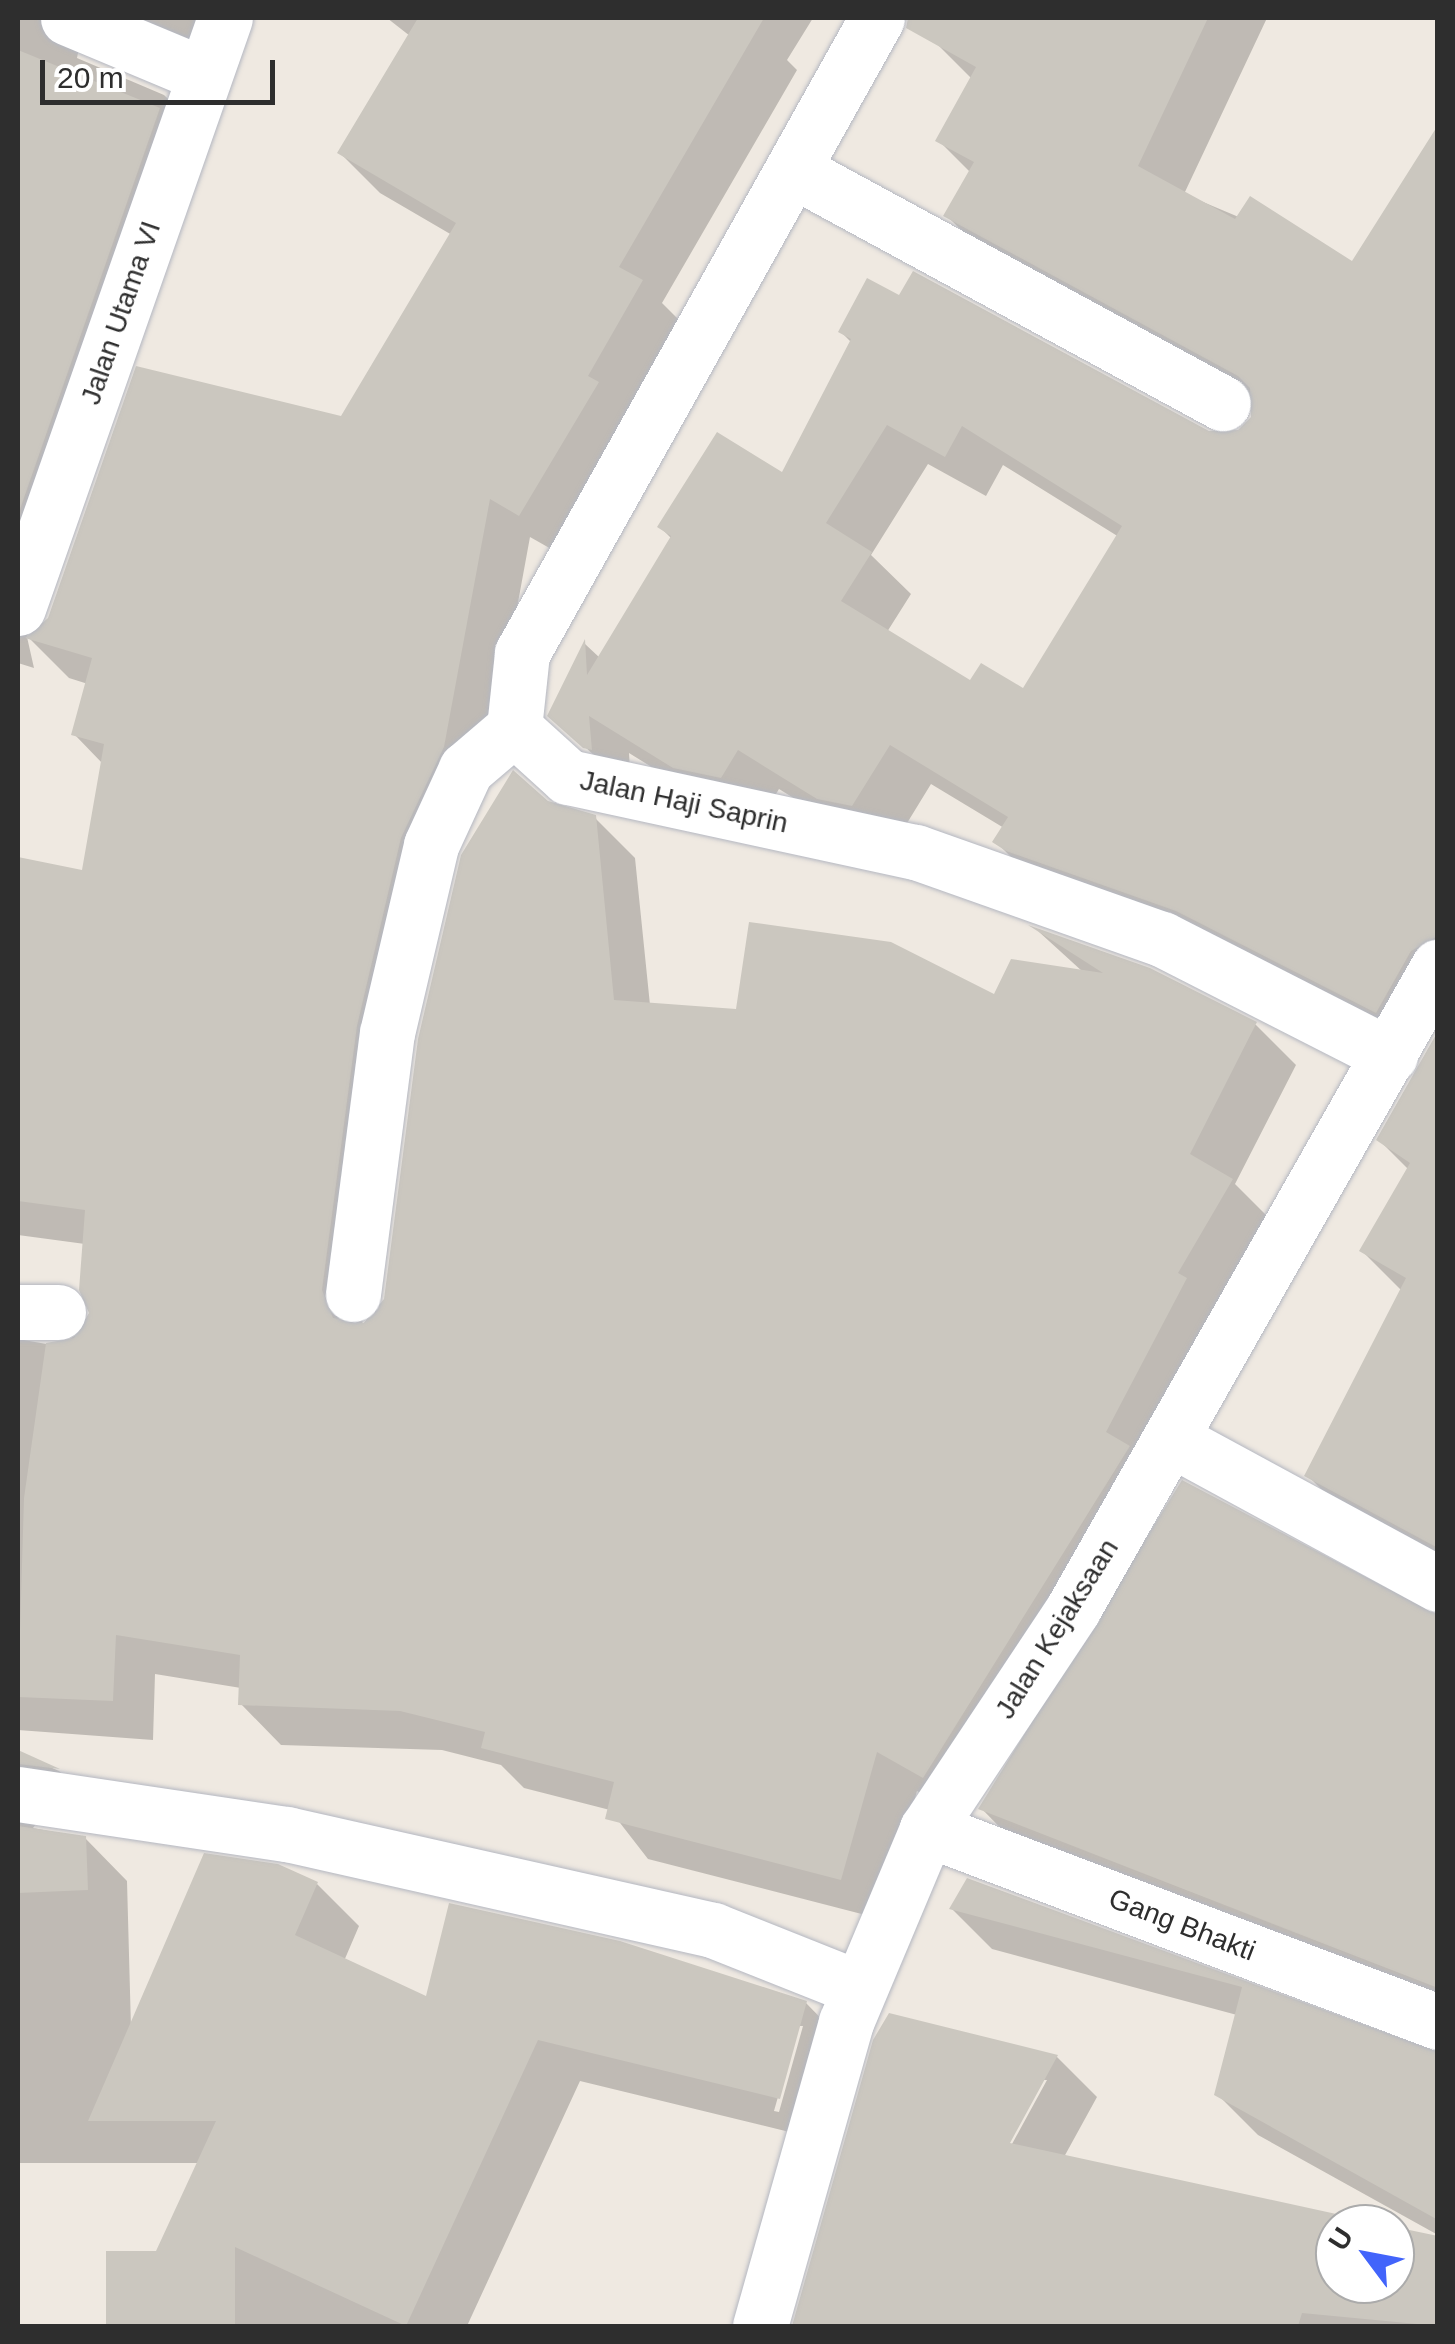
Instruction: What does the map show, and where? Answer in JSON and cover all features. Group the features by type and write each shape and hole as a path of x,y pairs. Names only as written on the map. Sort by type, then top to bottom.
{"street":[{"path":"68,18 204,75"},
{"name":"Jalan Utama VI","path":"18,608 225,18"},
{"path":"353,1294 386,1033 430,845 466,770 514,728 522,653 876,18"},
{"path":"793,170 1223,403"},
{"name":"Jalan Haji Saprin","path":"514,728 568,777 916,852 1162,939 1390,1056"},
{"name":"Jalan Kejaksaan","path":"760,2326 811,2126 859,1988 927,1828 1172,1440 1438,967"},
{"path":"1172,1440 1438,1584"},
{"path":"18,1794 288,1834 712,1930 859,1988"},
{"name":"Gang Bhakti","path":"927,1828 1438,2022"}],"building":[{"path":"418,18 764,18 619,267 643,280 588,376 599,382 519,516 490,499 444,747 401,838 357,1026 322,1290 333,1318 364,1323 384,1299 418,1039 461,855 513,770 548,801 596,815 614,1000 736,1009 749,922 891,942 994,994 1011,959 1103,973 1028,925 1150,968 1257,1022 1190,1154 1233,1179 1178,1273 1187,1278 1106,1432 1130,1446 923,1778 877,1752 841,1880 605,1819 614,1782 481,1748 485,1732 400,1711 238,1705 240,1655 116,1635 113,1701 18,1697 24,1498 46,1343 74,1338 89,1313 79,1290 85,1210 18,1201 18,857 82,870 104,744 71,735 92,658 25,638 48,618 136,366 341,416 456,223 337,153"},
{"path":"908,18 1208,18 1138,166 1235,219 1250,196 1352,261 1438,125 1438,936 1411,951 1376,1013 1176,911 1006,851 992,842 1008,817 890,745 852,806 817,799 738,750 721,778 673,768 589,716 592,750 583,748 547,716 585,639 587,675 671,536 657,527 717,432 782,472 851,339 838,332 867,278 899,295 913,271 1209,431 1238,430 1251,417 1250,388 1238,376 943,216 974,162 935,141 976,67 906,28","holes":["887,425 945,457 962,426 1122,526 1023,688 981,663 970,680 841,601 872,552 826,523"]},
{"path":"18,50 160,108 18,515"},
{"path":"1438,1031 1438,1548 1304,1476 1406,1278 1359,1251 1410,1163 1376,1140"},
{"path":"1182,1480 1438,1615 1438,1988 978,1809"},
{"path":"18,1750 60,1769 18,1764"},
{"path":"18,1826 86,1836 88,1890 18,1893"},
{"path":"204,1853 278,1864 318,1882 295,1935 426,1996 449,1903 620,1941 807,2001 780,2099 538,2040 406,2326 235,2247 235,2326 106,2326 106,2251 156,2251 216,2121 88,2121"},
{"path":"967,1878 1438,2052 1438,2220 1214,2095 1242,1987 949,1909"},
{"path":"889,2013 1058,2055 1010,2143 1315,2209 1315,2304 1415,2304 1415,2231 1438,2236 1438,2326 1302,2313 1298,2326 792,2326 873,2040"}]}
